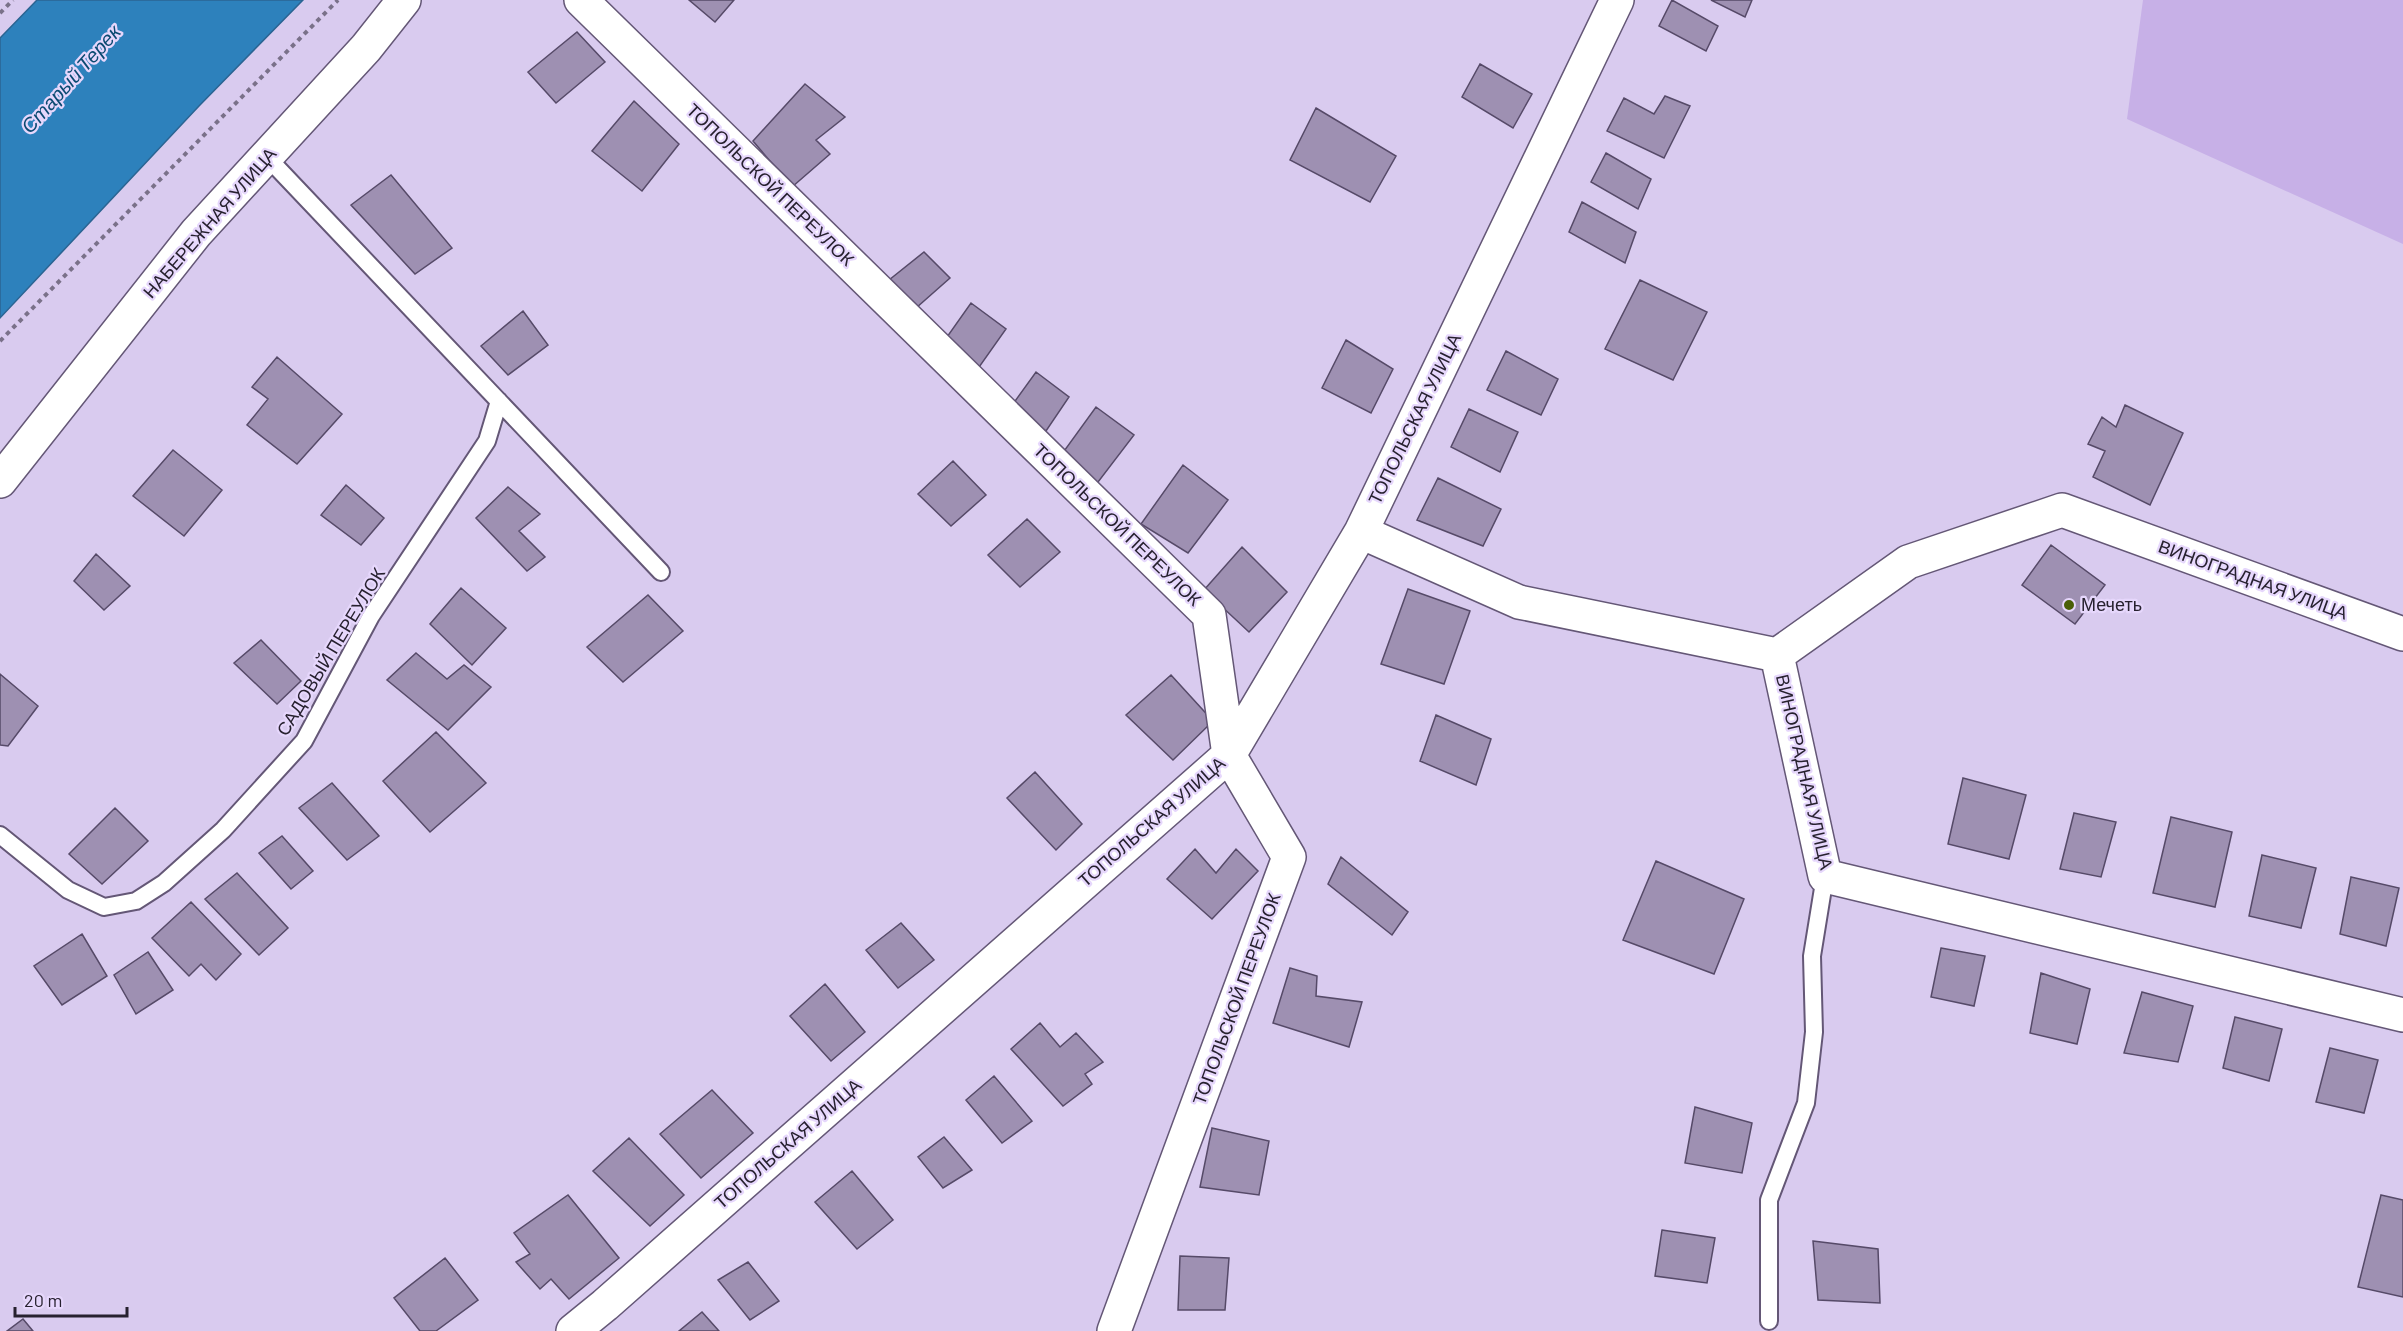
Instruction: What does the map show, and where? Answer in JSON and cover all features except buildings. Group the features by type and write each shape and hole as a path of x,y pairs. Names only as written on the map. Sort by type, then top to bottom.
{"street":[{"name":"НАБЕРЕЖНАЯ УЛИЦА","path":"0,481 196,233 366,48 404,0"},
{"name":"ТОПОЛЬСКОЙ ПЕРЕУЛОК","path":"581,0 1209,615 1229,755 1289,857 1114,1331"},
{"name":"ТОПОЛЬСКАЯ УЛИЦА","path":"573,1331 1229,755 1361,532 1617,0"},
{"name":"ВИНОГРАДНАЯ УЛИЦА","path":"2403,634 2062,510 1908,562 1777,655 1825,876 2403,1015"},
{"path":"1361,532 1519,602 1777,655"}],"lane":[{"path":"267,157 661,572"},
{"name":"САДОВЫЙ ПЕРЕУЛОК","path":"0,835 68,890 104,907 136,901 164,883 223,830 304,741 371,616 487,441 499,401"},
{"path":"1768,1321 1769,1200 1806,1103 1814,1032 1812,956 1825,876"}],"path":[{"path":"0,13 13,0"},
{"path":"0,341 338,0"}],"shaded area":[{"path":"2143,0 2403,0 2403,244 2127,119"}],"water":[{"name":"Старый Терек","path":"37,0 303,0 199,106 0,318 0,38"}],"place":[{"name":"Мечеть","path":"2069,605"}]}
